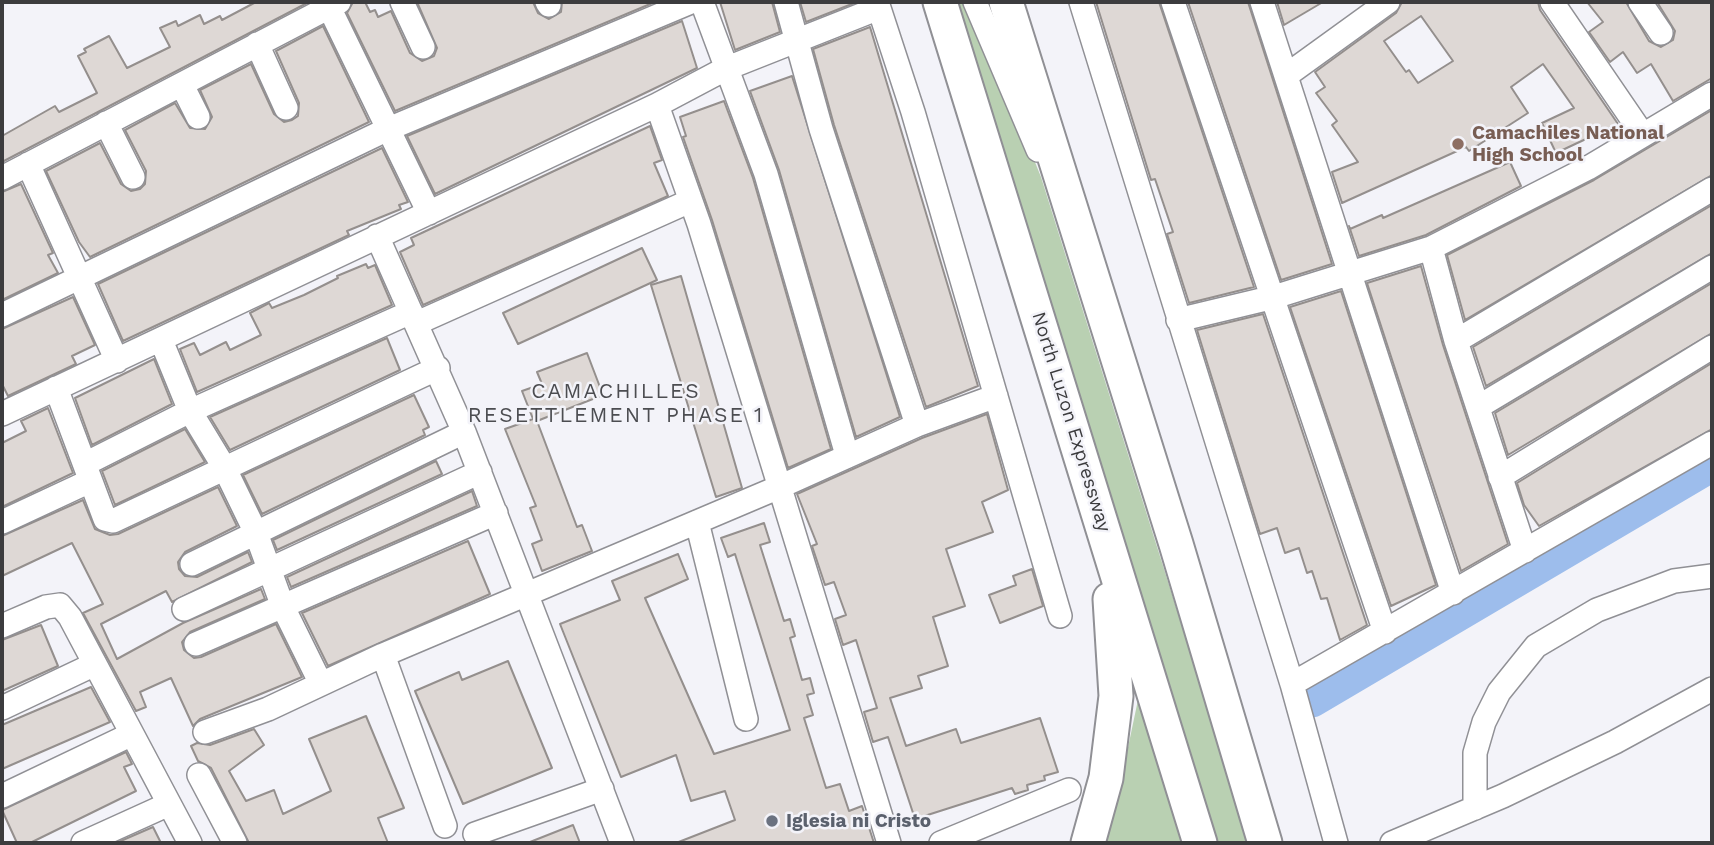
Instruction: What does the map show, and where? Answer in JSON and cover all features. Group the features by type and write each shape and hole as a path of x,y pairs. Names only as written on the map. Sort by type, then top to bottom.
{"highway":[{"name":"North Luzon Expressway","path":"940,2 1200,843"},
{"path":"1006,2 1265,843"},
{"path":"1088,843 1106,778 1116,696 1114,636 1100,513"}],"street":[{"path":"402,2 423,47"},
{"path":"2,315 386,130 691,2"},
{"path":"702,2 774,197 847,455"},
{"path":"786,2 821,130 917,425"},
{"path":"975,2 1094,281"},
{"path":"1081,2 1292,684 1336,843"},
{"path":"1173,2 1385,632"},
{"path":"1262,2 1453,593"},
{"path":"1287,75 1388,2"},
{"path":"1552,2 1643,135"},
{"path":"1640,2 1661,33"},
{"path":"2,178 334,4 386,130 429,212"},
{"path":"2,414 657,106 725,69 878,5 913,112 1060,616"},
{"path":"257,44 286,108"},
{"path":"182,85 198,117"},
{"path":"1178,320 1274,297 1431,248 1515,208 1712,94"},
{"path":"657,106 690,201 889,843"},
{"path":"106,123 133,177"},
{"path":"28,164 77,278 117,361"},
{"path":"1456,341 1712,189"},
{"path":"2,522 190,411 690,201"},
{"path":"377,236 438,368 464,432 529,595 622,843"},
{"path":"1431,248 1456,341 1525,551"},
{"path":"1478,407 1712,267"},
{"path":"161,340 190,411 225,467 256,533 283,607 321,684"},
{"path":"1500,477 1712,347"},
{"path":"56,388 105,519 119,520 225,467 438,368"},
{"path":"205,732 268,709 383,655 529,595 917,425 996,396"},
{"path":"192,564 464,432"},
{"path":"1292,684 1712,443"},
{"path":"184,609 480,472"},
{"path":"197,644 496,513"},
{"path":"697,522 746,719"},
{"path":"1475,808 1475,754 1484,722 1499,692 1536,646 1597,610 1674,581 1712,576"},
{"path":"2,626 46,607 60,605 70,617 190,843"},
{"path":"383,655 438,835 461,825 477,839 602,789"},
{"path":"2,708 95,664"},
{"path":"1392,843 1475,808 1615,742 1712,689"},
{"path":"2,796 132,734"},
{"path":"199,775 235,843"},
{"path":"941,843 1069,790"},
{"path":"83,843 169,804"}],"green space":[{"path":"957,2 970,2 1041,177 1250,843 1217,843"},
{"path":"1139,695 1182,843 1104,843 1113,819"}],"building":[{"path":"256,2 309,2 2,162 2,136 55,106 59,112 97,93 78,56 86,52 84,49 109,36 127,68 170,47 160,28 176,21 178,26 200,15 204,24 220,16 222,20"},
{"path":"353,2 365,2 370,12 375,10 378,17 391,11 410,53 422,61 434,56 437,48 417,2 533,2 538,13 549,19 561,12 562,2 655,2 395,111 347,13"},
{"path":"720,2 772,2 780,32 735,50"},
{"path":"800,2 857,2 806,22"},
{"path":"1096,2 1159,2 1254,287 1189,303 1167,234 1173,232 1155,179 1151,180"},
{"path":"1188,2 1248,2 1332,264 1281,280"},
{"path":"1277,2 1323,2 1284,25"},
{"path":"1402,2 1538,2 1540,10 1618,124 1556,153 1542,123 1574,108 1543,64 1511,87 1528,113 1469,151 1466,147 1342,203 1332,172 1358,162 1332,125 1337,121 1316,93 1325,87 1315,72 1396,13","holes":["1421,16 1453,61 1418,83 1409,70 1406,72 1384,41"]},
{"path":"1587,2 1626,2 1649,41 1661,47 1673,40 1675,31 1657,2 1712,2 1712,78 1673,101 1651,64 1637,73 1623,52 1610,62 1589,32 1603,22"},
{"path":"682,21 697,68 435,194 407,136"},
{"path":"323,26 369,122 90,257 79,242 46,171 100,143 121,184 131,191 140,189 145,184 146,171 125,130 175,103 190,128 205,129 212,117 200,90 251,64 274,114 284,122 292,120 298,116 299,103 276,51"},
{"path":"870,27 978,386 926,407 834,125 813,49"},
{"path":"792,76 900,417 856,437 779,170 750,91"},
{"path":"724,101 753,178 831,449 788,468 712,220 683,137 686,136 680,117"},
{"path":"1712,110 1712,175 1465,320 1447,255 1594,180"},
{"path":"650,126 662,160 654,163 668,196 423,305 400,252 414,245 411,238"},
{"path":"382,148 408,202 399,205 401,209 347,231 349,235 123,341 98,284"},
{"path":"1510,162 1521,186 1426,235 1359,256 1350,229 1382,215 1383,218"},
{"path":"21,184 53,253 48,255 58,273 2,300 2,192"},
{"path":"1712,205 1712,253 1486,386 1473,347"},
{"path":"642,248 657,280 518,344 503,313"},
{"path":"366,264 368,268 375,265 392,305 197,392 180,349 194,343 200,355 226,342 230,350 261,335 250,313 269,303 272,308 304,295 338,278 337,276"},
{"path":"1421,266 1443,345 1508,544 1461,571 1367,283"},
{"path":"681,276 742,488 716,497 651,285"},
{"path":"1712,283 1712,333 1508,455 1495,413"},
{"path":"1341,291 1436,585 1391,606 1290,307"},
{"path":"73,297 95,345 72,356 76,364 8,396 2,384 2,329"},
{"path":"1263,314 1367,625 1340,640 1327,598 1321,599 1312,571 1307,573 1299,548 1285,553 1277,528 1260,534 1197,330"},
{"path":"387,338 400,370 230,450 210,417"},
{"path":"587,353 603,395 537,421 577,527 582,525 592,551 542,571 532,544 542,540 530,508 536,506 505,429 533,419 522,391 542,384 537,372"},
{"path":"154,359 172,404 92,445 75,398"},
{"path":"1712,363 1712,429 1539,526 1524,505 1517,483"},
{"path":"414,395 429,427 423,430 425,435 262,514 243,475"},
{"path":"48,408 73,473 2,507 2,443 26,431 21,421"},
{"path":"987,414 1008,490 982,502 993,532 946,549 965,606 933,617 948,666 918,676 922,688 890,698 906,746 956,729 961,743 1040,718 1058,772 1044,776 1045,780 1027,785 1028,790 1015,794 1012,788 915,819 888,737 873,742 864,712 877,708 856,640 843,645 835,619 846,615 834,582 825,585 812,546 817,544 797,494 922,438"},
{"path":"185,429 205,462 115,505 102,471"},
{"path":"436,461 442,474 277,550 273,540"},
{"path":"218,487 237,526 185,552 178,562 179,569 185,576 197,577 248,552 252,562 172,602 166,591 101,624 117,659 183,623 261,589 265,599 190,632 182,642 184,650 194,658 201,657 276,624 302,677 200,719 193,726 171,678 140,692 146,707 136,711 83,613 103,604 72,543 2,576 2,536 83,500 95,529 110,535 118,534"},
{"path":"472,491 477,506 291,587 287,577"},
{"path":"764,523 770,542 760,545 784,621 790,619 795,636 790,638 802,680 810,678 814,693 807,695 813,715 804,718 826,788 840,784 849,811 862,806 874,843 676,843 735,820 725,791 691,801 676,755 621,777 560,624 620,600 612,581 678,554 688,579 645,598 714,754 790,730 735,554 728,557 721,538"},
{"path":"468,541 490,594 328,666 302,613"},
{"path":"1032,569 1043,606 1000,623 989,595 1016,585 1013,576"},
{"path":"41,625 58,666 2,691 2,640"},
{"path":"508,661 552,768 463,804 415,691 459,672 462,680"},
{"path":"91,687 110,722 2,769 2,725"},
{"path":"366,716 404,808 378,818 388,843 249,843 211,768 198,761 191,746 197,743 210,745 254,729 264,745 229,771 246,801 274,790 283,814 331,791 309,739"},
{"path":"126,752 132,764 124,767 136,791 30,843 17,843 2,810"},
{"path":"573,825 580,843 530,843 530,842"},
{"path":"153,827 161,843 116,843"}],"waterway":[{"path":"1312,700 1712,464"}],"place":[{"name":"Camachiles National High School","path":"1458,144"},
{"name":"Iglesia ni Cristo","path":"772,821"}],"district":[{"name":"CAMACHILLES RESETTLEMENT PHASE 1","path":"616,404"}]}
